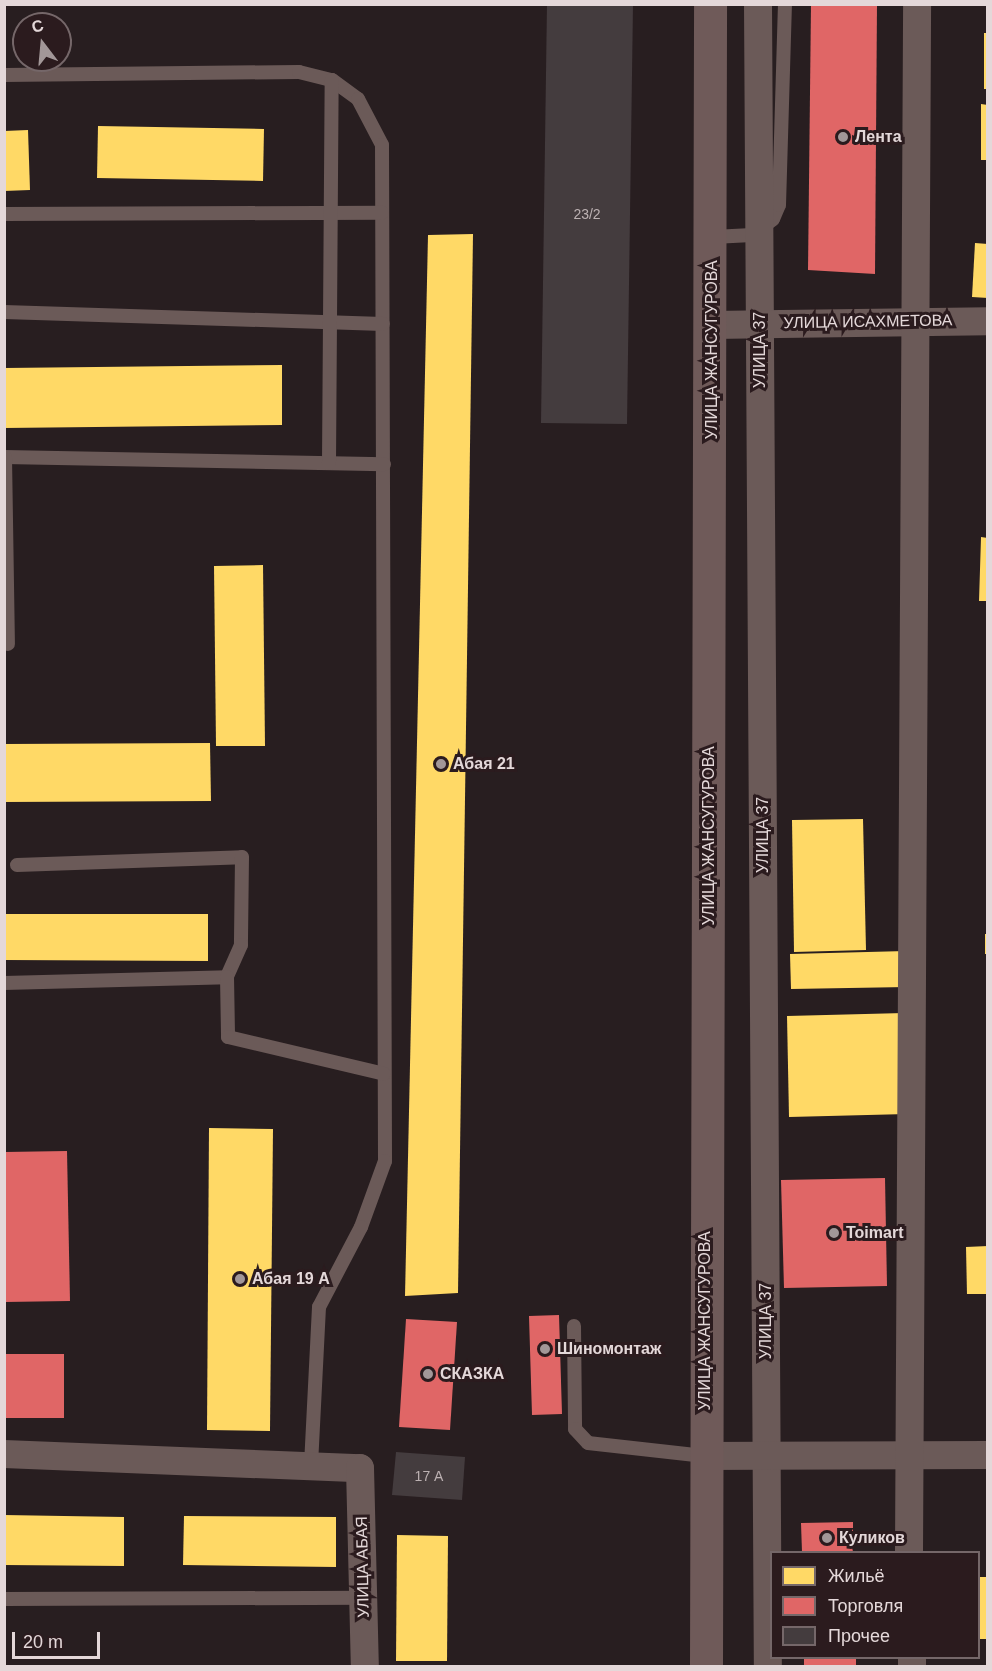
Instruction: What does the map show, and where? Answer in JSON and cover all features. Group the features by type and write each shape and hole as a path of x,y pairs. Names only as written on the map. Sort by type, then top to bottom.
{"main road":[{"name":"УЛИЦА ЖАНСУГУРОВА","path":"705,1666 704,1456 713,325 710,4"}],"street":[{"name":"УЛИЦА 37","path":"758,4 768,1666"},
{"path":"909,1551 907,1455 917,4"},
{"name":"УЛИЦА ИСАХМЕТОВА","path":"713,325 915,318 987,321"},
{"path":"4,1454 311,1466"},
{"path":"704,1456 987,1455"},
{"name":"УЛИЦА АБАЯ","path":"311,1466 360,1468 365,1666"}],"lane":[{"path":"713,237 752,235 773,219 779,206 785,4"},
{"path":"4,75 299,72 332,80 358,99 382,145 385,1161 361,1227 319,1307 311,1466"},
{"path":"328,463 332,80"},
{"path":"4,214 382,213"},
{"path":"4,312 383,324"},
{"path":"8,644 5,457 384,464"},
{"path":"17,865 242,857 241,945 226,977 228,1037 384,1074"},
{"path":"4,983 226,977"},
{"path":"574,1326 575,1429 588,1443 704,1456"},
{"path":"4,1599 364,1598"}],"building: Жильё":[{"path":"984,33 988,33 988,89 984,89"},
{"path":"981,104 988,105 988,160 981,160"},
{"path":"98,126 264,129 263,181 97,178"},
{"path":"28,130 30,190 4,191 4,131"},
{"name":"Абая 21","path":"473,234 458,1293 405,1296 428,235"},
{"path":"975,243 988,244 988,298 972,297"},
{"path":"282,365 282,425 4,428 4,368"},
{"path":"981,537 988,538 988,601 979,601"},
{"path":"263,565 265,746 216,746 214,566"},
{"path":"210,743 211,801 4,802 4,744"},
{"path":"863,819 866,950 794,952 792,820"},
{"path":"4,914 208,914 208,961 4,960"},
{"path":"985,934 988,934 988,954 985,954"},
{"path":"906,951 907,987 791,989 790,954"},
{"path":"904,1013 907,1114 789,1117 787,1016"},
{"name":"Абая 19 А","path":"209,1128 273,1129 270,1431 207,1430"},
{"path":"988,1246 988,1294 967,1294 966,1247"},
{"path":"4,1515 124,1517 124,1566 4,1565"},
{"path":"184,1516 336,1517 336,1567 183,1565"},
{"path":"397,1535 448,1536 447,1661 396,1661"},
{"path":"980,1577 988,1577 988,1639 980,1639"}],"building: Торговля":[{"name":"Лента","path":"811,4 877,4 875,274 808,270"},
{"path":"67,1151 70,1301 5,1302 5,1152"},
{"name":"Toimart","path":"885,1178 887,1286 784,1288 781,1180"},
{"name":"Шиномонтаж","path":"559,1315 562,1414 532,1415 529,1316"},
{"name":"СКАЗКА","path":"406,1319 457,1322 450,1430 399,1427"},
{"path":"4,1354 64,1354 64,1418 4,1418"},
{"name":"Куликов","path":"853,1522 853,1551 802,1551 801,1523"},
{"path":"804,1659 856,1659 856,1666 804,1666"}],"building: Прочее":[{"path":"547,4 633,4 627,424 541,423"},
{"path":"396,1452 465,1457 462,1500 392,1495"}],"place":[{"name":"Лента","path":"843,137"},
{"name":"Абая 21","path":"441,764"},
{"name":"Toimart","path":"834,1233"},
{"name":"Абая 19 А","path":"240,1279"},
{"name":"Шиномонтаж","path":"545,1349"},
{"name":"СКАЗКА","path":"428,1374"},
{"name":"Куликов","path":"827,1538"}]}
